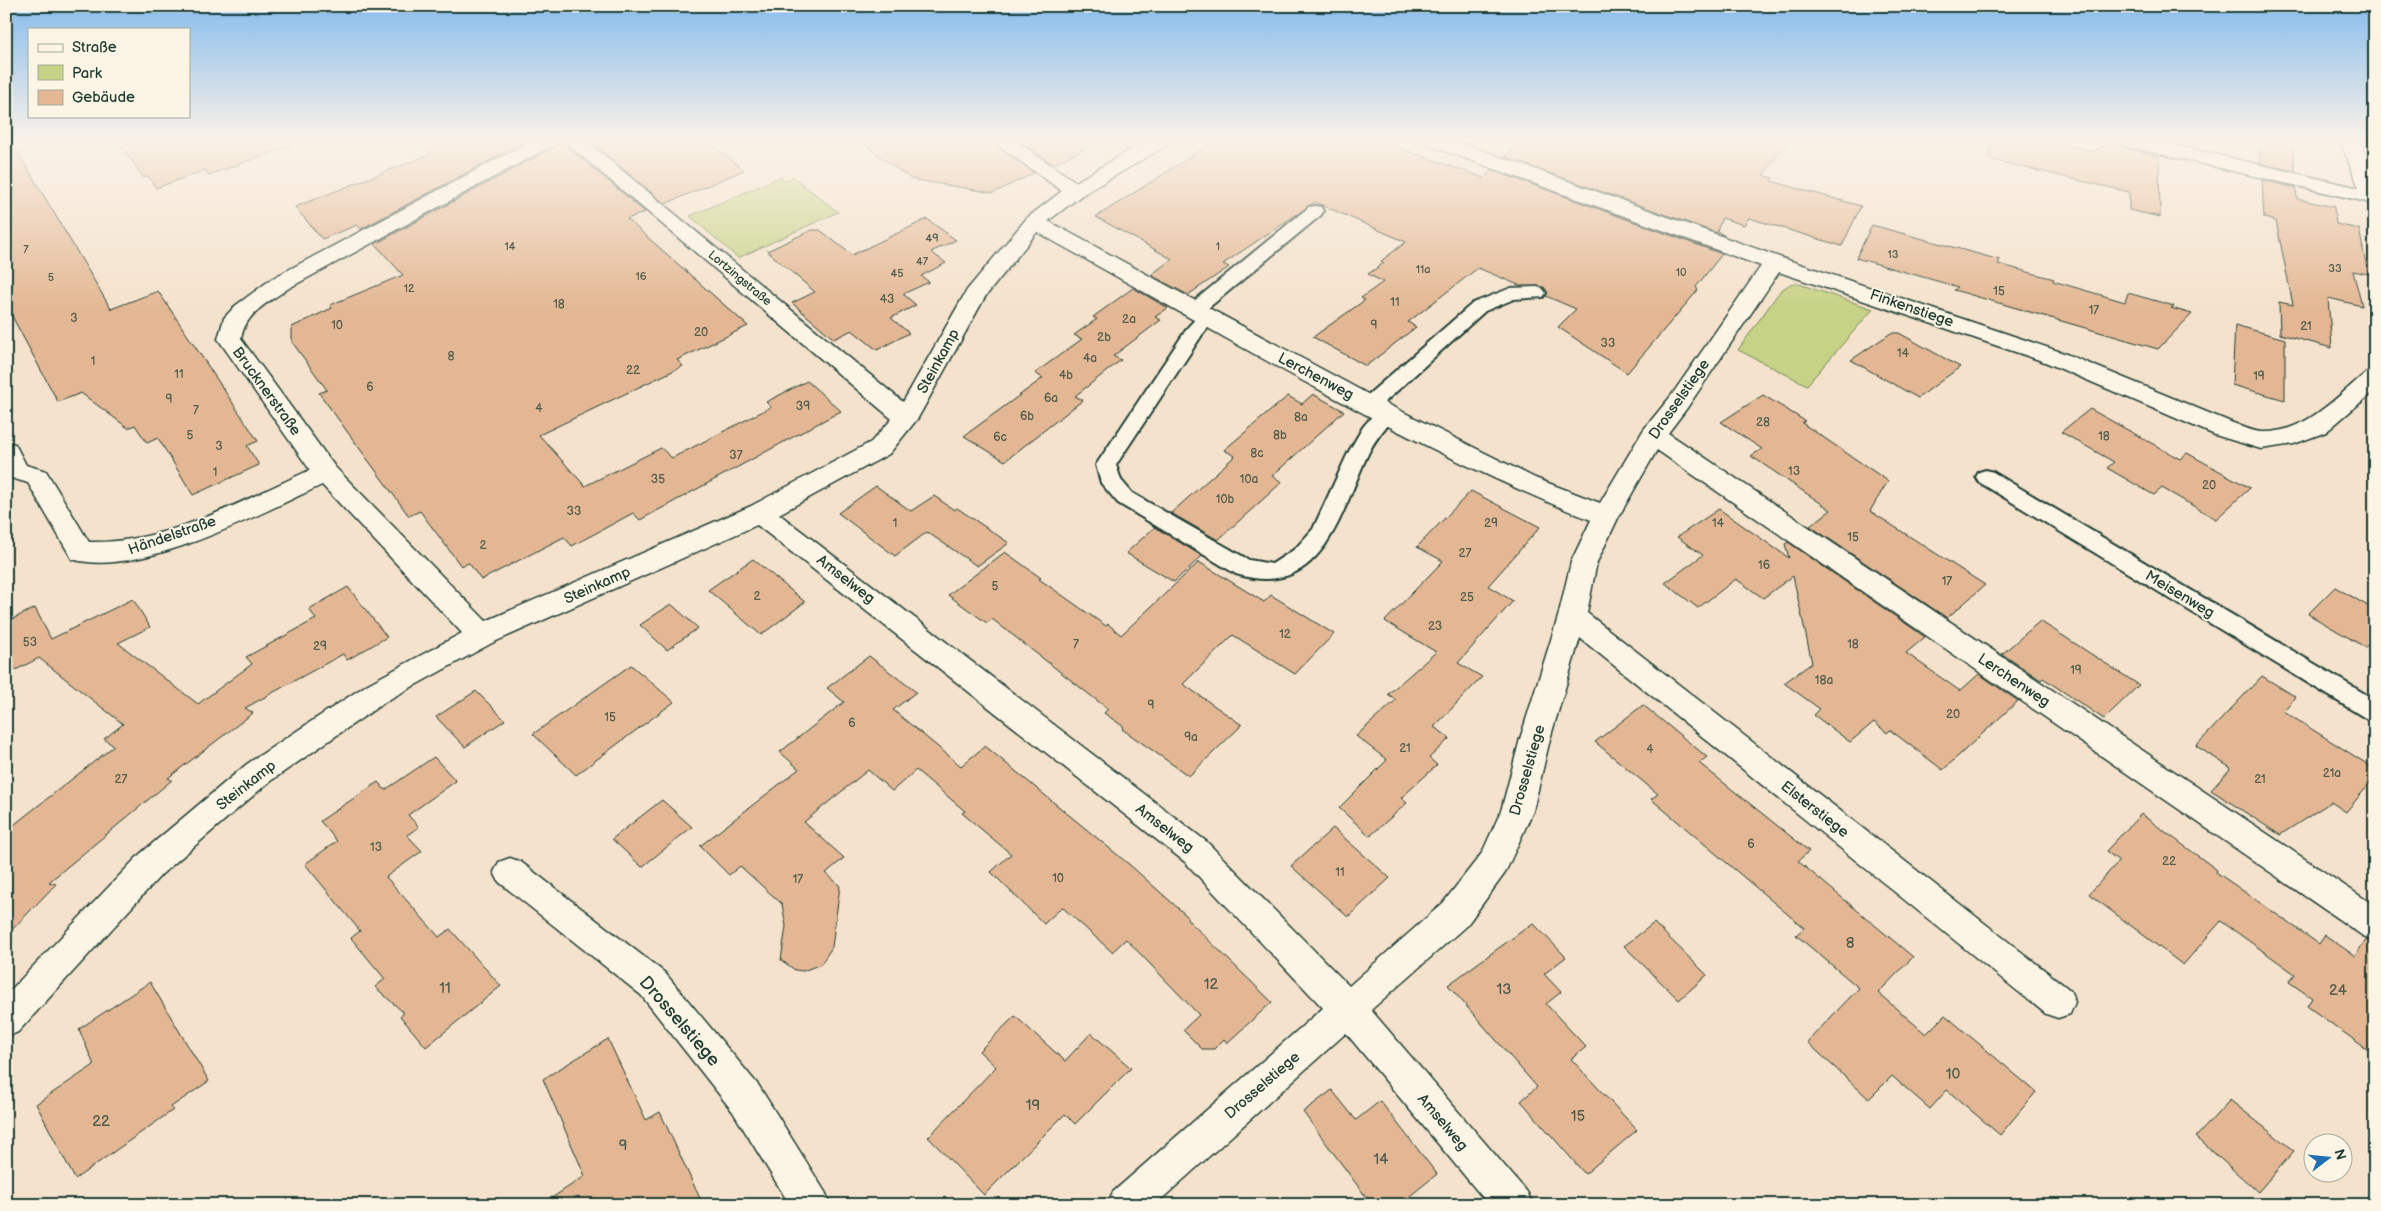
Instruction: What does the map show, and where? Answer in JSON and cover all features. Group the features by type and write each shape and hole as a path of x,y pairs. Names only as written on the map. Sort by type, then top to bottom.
{"street":[{"name":"Brucknerstraße","path":"443,197 282,283 232,322 229,339 326,473 482,636"},
{"name":"Lortzingstraße","path":"642,197 906,418"},
{"name":"Steinkamp","path":"6,1020 151,864 258,773 378,692 482,636 760,513 880,448 906,418 975,295 1034,222 1068,197"},
{"name":"Finkenstiege","path":"1590,197 1774,263 2053,357 2224,430 2261,440 2294,436 2317,426 2375,377"},
{"name":"Lerchenweg","path":"1034,222 1378,409 1526,484 1606,516"},
{"name":"Drosselstiege","path":"1126,1205 1455,914 1494,863 1517,811 1535,739 1572,617 1584,562 1606,516 1653,435 1679,402 1774,263"},
{"name":"Lerchenweg","path":"1653,435 2375,926"},
{"name":"Händelstraße","path":"6,450 17,471 37,477 81,552 96,554 124,552 168,539 326,473"},
{"name":"Amselweg","path":"760,513 1196,852 1348,1009 1514,1205"},
{"name":"Elsterstiege","path":"1572,617 2058,1002"},
{"name":"Drosselstiege","path":"510,872 653,984 746,1100 812,1205"}],"lane":[{"path":"1315,210 1201,314 1195,331 1106,465 1111,483 1125,498 1244,568 1273,572 1287,568 1303,555 1321,535 1331,517 1358,453 1370,432 1378,409 1479,307 1511,294 1537,293"},
{"name":"Meisenweg","path":"1986,476 2375,712"}],"green space":[{"path":"735,197 818,197 838,212 738,258 690,216"},
{"path":"1796,283 1873,309 1807,385 1738,350 1780,291 1790,284"}],"building":[{"path":"6,197 44,197 111,309 158,291 258,441 247,446 259,465 193,495 158,438 147,443 135,425 128,428 81,393 58,402 6,305"},
{"path":"322,197 422,197 361,229 357,225 322,239 295,207"},
{"path":"463,197 627,197 645,212 627,219 748,326 677,360 683,366 539,435 585,486 661,448 672,458 771,407 766,402 807,381 841,411 640,520 633,513 572,546 564,537 481,580 469,563 461,566 420,511 409,516 319,393 327,390 292,342 292,327 332,308 330,305 403,275 375,244"},
{"path":"656,197 682,197 665,204"},
{"path":"1128,197 1565,197 1722,254 1696,287 1698,290 1627,373 1558,327 1576,309 1546,296 1548,293 1544,287 1521,286 1478,268 1408,322 1416,327 1366,366 1313,337 1365,300 1361,298 1383,282 1368,274 1384,263 1381,261 1406,242 1315,202 1223,264 1229,267 1188,295 1151,275 1172,259 1096,217"},
{"path":"1615,197 1827,197 1861,206 1842,246 1749,218 1744,225 1722,218 1717,231 1725,236"},
{"path":"2129,197 2160,197 2160,217 2129,210"},
{"path":"2263,197 2297,197 2297,199 2334,207 2336,224 2359,229 2368,274 2353,271 2362,306 2328,298 2332,348 2280,334 2279,302 2293,305 2276,221 2264,218"},
{"path":"927,219 956,240 931,252 946,263 921,276 929,282 903,294 916,305 891,318 909,333 877,350 852,330 834,339 792,303 815,292 767,251 812,230 820,230 852,255"},
{"path":"1872,225 2000,260 1998,264 2054,279 2053,281 2125,302 2128,293 2174,306 2171,308 2192,314 2158,349 1954,290 1958,287 1856,258"},
{"path":"1133,288 1168,308 1155,317 1161,320 1113,356 1121,360 1075,396 1083,400 1005,461 964,436 1043,378 1035,373 1082,339 1074,335 1097,319 1093,317"},
{"path":"2235,325 2285,339 2285,400 2232,385"},
{"path":"1891,333 1899,333 1960,367 1918,398 1851,360"},
{"path":"1313,394 1344,411 1272,476 1282,482 1218,540 1171,513 1235,456 1224,450 1288,396 1302,404"},
{"path":"1763,395 1805,421 1802,423 1888,481 1870,511 1985,585 1947,618 1810,526 1831,510 1751,456 1762,449 1721,422"},
{"path":"2090,409 2180,459 2187,453 2250,488 2216,519 2162,488 2154,495 2107,468 2114,462 2061,432"},
{"path":"876,486 911,511 934,496 954,510 957,508 1009,543 977,566 927,532 895,556 838,513"},
{"path":"1471,491 1540,527 1488,586 1513,601 1458,663 1482,677 1434,727 1450,738 1429,758 1437,765 1401,798 1407,803 1370,836 1339,808 1387,760 1356,736 1396,700 1388,694 1436,652 1385,621 1443,561 1417,547"},
{"path":"1719,509 1789,558 1785,544 1788,542 1925,637 1906,653 1960,691 1979,674 2018,701 1943,770 1890,730 1887,733 1874,722 1850,742 1814,715 1820,709 1784,683 1812,663 1793,576 1763,598 1736,579 1698,608 1665,583 1703,555 1677,537"},
{"path":"1155,527 1202,556 1174,582 1126,553"},
{"path":"1005,552 1041,578 1039,579 1106,626 1108,624 1121,635 1199,562 1264,602 1271,595 1334,634 1295,674 1233,635 1183,684 1242,725 1189,776 1122,729 1124,727 1104,713 1108,709 992,619 987,623 948,595"},
{"path":"753,559 805,602 761,635 708,590"},
{"path":"348,587 387,637 347,660 343,654 245,708 253,713 168,778 172,780 49,882 56,884 6,936 6,831 114,746 104,739 123,724 39,658 6,675 6,622 35,608 51,639 133,599 150,627 118,643 198,704 252,664 246,657 316,619 309,609"},
{"path":"2335,587 2375,610 2375,653 2308,614"},
{"path":"671,604 698,628 667,650 640,625"},
{"path":"2040,621 2139,685 2104,719 2043,678 2041,680 2002,654"},
{"path":"869,656 916,692 893,710 961,766 985,746 1131,866 1188,917 1187,919 1272,1002 1227,1043 1224,1039 1214,1049 1202,1049 1183,1030 1199,1015 1126,939 1112,952 1062,907 1044,924 991,872 1011,854 962,813 965,811 916,770 892,791 868,770 804,822 844,858 826,873 840,886 832,947 821,964 803,971 795,970 781,960 786,926 782,904 740,866 729,875 700,846 799,769 780,752 844,702 827,688"},
{"path":"631,665 674,702 576,775 533,734"},
{"path":"2262,676 2296,697 2283,711 2375,769 2375,777 2346,812 2331,802 2280,835 2211,790 2231,768 2196,746"},
{"path":"476,691 505,720 465,747 436,717"},
{"path":"1643,705 1707,757 1699,763 1809,851 1798,861 1913,957 1878,993 1926,1034 1945,1015 2036,1092 2000,1135 1947,1090 1930,1109 1892,1076 1869,1099 1807,1042 1859,988 1796,935 1804,928 1651,799 1658,794 1595,742"},
{"path":"434,757 456,781 408,815 419,827 407,835 422,851 386,877 439,937 450,929 501,986 426,1047 400,1016 404,1013 375,987 385,979 351,938 360,931 305,864 337,841 320,821 378,782 385,790"},
{"path":"662,800 692,827 642,867 612,839"},
{"path":"2141,814 2217,870 2216,872 2319,944 2325,935 2355,956 2366,939 2375,942 2375,1055 2307,1006 2312,998 2289,982 2295,974 2221,921 2183,965 2089,894 2119,861 2106,851"},
{"path":"1333,828 1390,878 1348,917 1291,866"},
{"path":"1533,923 1566,957 1544,974 1561,992 1546,1004 1586,1047 1571,1059 1637,1130 1585,1174 1521,1101 1537,1087 1448,985"},
{"path":"1654,923 1707,975 1679,1000 1624,946"},
{"path":"150,982 209,1081 171,1107 173,1110 75,1179 36,1104 94,1065 79,1029"},
{"path":"1015,1016 1065,1061 1091,1033 1131,1068 1075,1124 1065,1114 984,1195 928,1137 996,1067 979,1051"},
{"path":"608,1039 646,1120 660,1112 703,1205 541,1205 585,1176 543,1079"},
{"path":"1332,1090 1356,1120 1380,1101 1437,1174 1399,1205 1372,1205 1303,1112"},
{"path":"2230,1100 2294,1151 2258,1192 2196,1137"}]}
